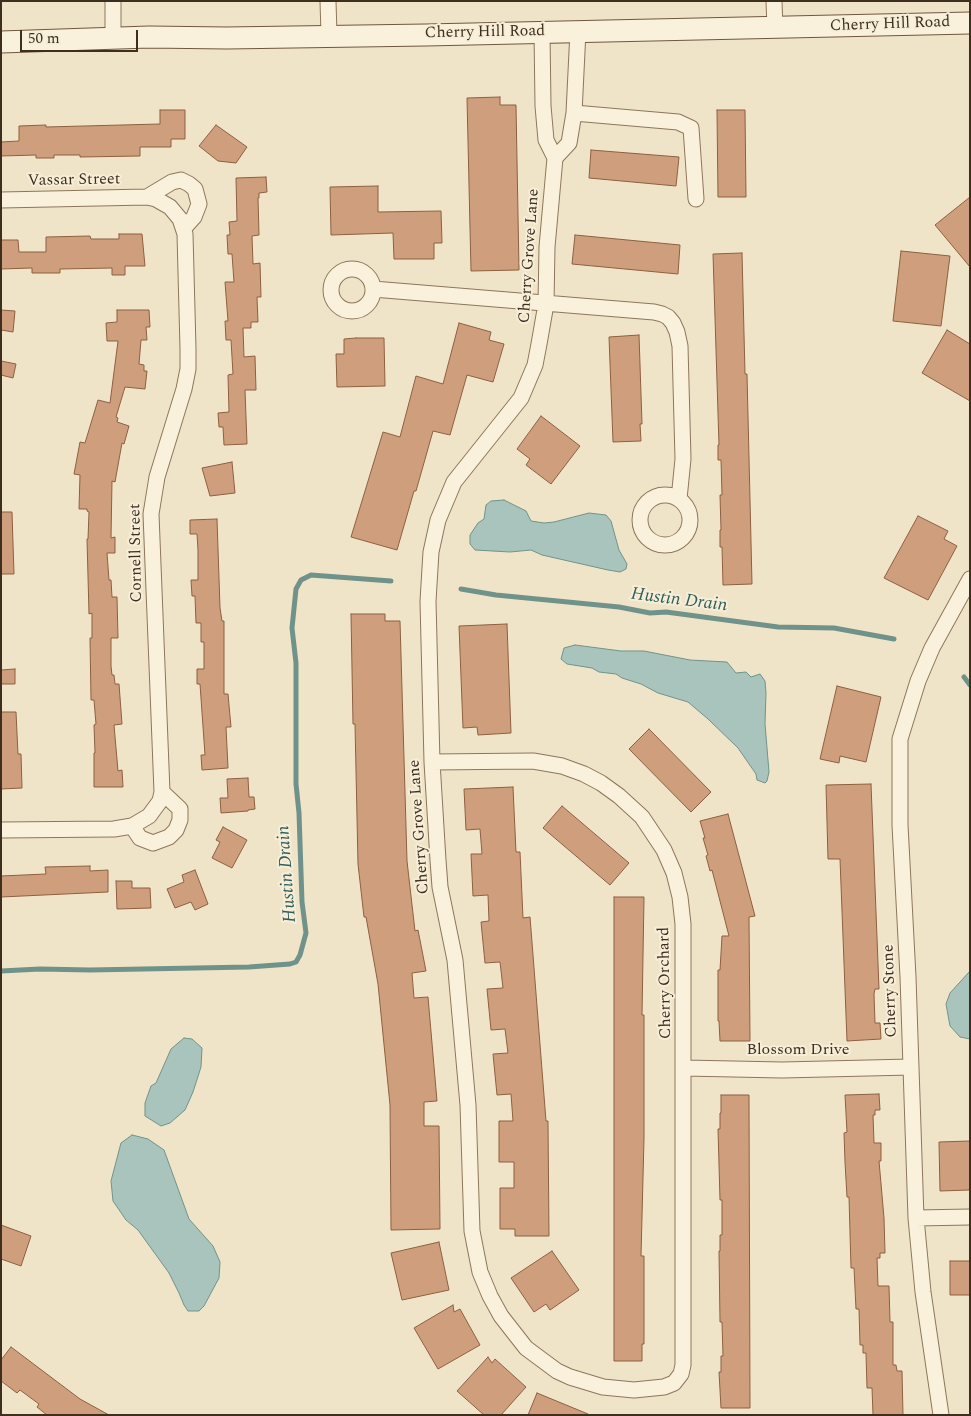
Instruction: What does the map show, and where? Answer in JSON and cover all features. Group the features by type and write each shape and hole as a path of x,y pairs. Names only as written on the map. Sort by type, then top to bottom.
{"main road":[{"name":"Cherry Hill Road","path":"1,42 114,38 329,36 970,23"}],"street":[{"path":"113,1 114,38"},
{"path":"328,1 329,36"},
{"path":"774,1 775,28"},
{"name":"Cherry Grove Lane","path":"542,31 543,106 546,140 555,158 547,247 546,304 535,365 521,398 454,482 438,520 431,552 428,601 432,762 440,887 456,960 468,1105 472,1231 480,1272 490,1296 513,1332 526,1348 557,1371 587,1383 634,1390 664,1387 674,1383"},
{"path":"555,158 569,143 574,113 578,31"},
{"path":"574,113 678,122 691,128 696,199"},
{"name":"Vassar Street","path":"147,197 172,182 181,180 194,189 199,204 194,217 184,228"},
{"name":"Vassar Street","path":"1,200 147,197 156,199 176,212"},
{"name":"Cornell Street","path":"132,826 149,816 160,801 162,792 152,514 157,477 188,369 184,228 176,212"},
{"path":"373,290 662,314 668,317 673,323 680,346 683,459 679,499"},
{"name":"Cherry Stone","path":"941,1415 923,1292 916,1218 908,977 900,826 900,739 918,682 932,648 970,579"},
{"name":"Cherry Orchard","path":"432,762 526,761 562,766 601,783 642,817 664,850 674,873 680,897 683,924 684,1068 683,1365 681,1374 674,1383"},
{"path":"1,830 114,829 132,826 140,838 153,843 169,837 176,830 180,820 180,809 162,792"},
{"name":"Blossom Drive","path":"684,1068 782,1070 911,1067"},
{"path":"916,1218 970,1217"}],"water":[{"path":"504,500 526,511 531,521 544,523 589,513 606,515 611,521 619,550 627,564 626,569 620,572 608,570 542,555 531,550 510,552 475,550 470,544 470,535 478,523 484,519 486,505 491,501"},
{"path":"575,645 621,651 644,651 690,660 727,662 736,673 746,672 751,677 760,674 765,681 766,693 765,724 769,772 767,781 765,783 757,780 756,774 738,748 688,702 658,693 616,674 567,664 561,659 564,648"},
{"path":"970,971 970,1039 960,1037 950,1026 946,1004 950,993"},
{"path":"184,1038 192,1039 202,1048 201,1067 185,1110 170,1123 161,1126 145,1116 145,1103 151,1086 156,1083 171,1049"},
{"path":"132,1135 148,1139 164,1150 189,1219 213,1246 220,1262 219,1278 204,1306 199,1311 188,1311 169,1273 138,1230 126,1220 113,1201 111,1181 121,1143"}],"building":[{"path":"500,97 500,105 516,105 519,270 471,271 467,98"},
{"path":"160,110 185,110 185,139 171,139 171,147 140,147 140,156 80,157 80,155 54,155 54,158 36,158 36,155 1,156 1,142 19,141 19,126 160,124"},
{"path":"717,110 745,110 746,197 718,197"},
{"path":"216,125 247,147 236,163 218,161 199,146"},
{"path":"591,150 679,157 676,186 589,178"},
{"path":"266,177 267,192 259,193 258,198 259,235 252,236 253,264 260,263 261,297 257,297 258,322 251,322 251,328 243,328 244,357 255,356 256,390 245,390 247,444 224,445 223,427 219,427 218,413 229,412 228,375 233,374 231,340 226,340 225,321 228,321 225,282 234,282 232,254 228,254 227,235 230,235 229,222 237,221 236,178"},
{"path":"378,186 378,212 441,211 442,243 434,243 434,259 394,259 393,233 331,235 330,187"},
{"path":"970,197 970,267 935,225"},
{"path":"119,234 142,234 145,266 125,266 125,275 112,275 112,268 60,269 60,273 32,273 32,268 1,269 1,240 18,240 19,252 46,252 46,237 90,236 91,239 119,239"},
{"path":"575,235 680,245 678,274 572,264"},
{"path":"901,251 950,256 941,326 893,321"},
{"path":"742,253 752,584 723,585 722,547 720,547 720,495 722,495 721,460 718,460 713,254"},
{"path":"1,310 15,311 13,332 1,330"},
{"path":"117,310 149,310 150,327 146,327 147,340 141,340 139,364 144,365 144,371 147,371 145,389 125,387 116,417 118,418 117,422 129,426 124,444 122,443 115,482 112,481 111,538 115,537 115,553 107,553 112,597 117,597 118,638 111,638 111,666 115,684 119,684 122,724 114,725 118,771 122,770 123,787 94,787 94,725 96,724 94,700 91,700 90,638 92,638 92,613 89,614 87,539 89,512 87,509 79,509 80,475 74,474 80,442 85,443 98,400 110,403 118,341 107,341 106,323 117,322"},
{"path":"459,323 491,332 489,340 504,344 493,382 467,375 450,435 433,431 397,550 351,537 383,432 400,437 416,376 443,384"},
{"path":"947,330 970,344 970,401 922,373"},
{"path":"639,335 641,441 613,442 609,337"},
{"path":"384,338 385,386 337,387 336,354 344,354 344,339"},
{"path":"1,361 16,364 13,378 1,375"},
{"path":"541,416 580,446 551,484 526,465 530,459 517,449"},
{"path":"232,462 235,493 210,496 202,468"},
{"path":"1,512 12,512 14,574 1,574"},
{"path":"918,516 948,531 944,539 957,546 928,600 884,578"},
{"path":"217,519 220,608 222,621 224,621 224,694 228,694 231,727 226,727 228,768 202,770 201,755 205,755 200,684 197,684 197,669 204,669 204,642 201,642 201,623 196,623 195,596 192,596 191,580 198,580 198,550 197,534 190,534 190,520"},
{"path":"351,614 385,614 385,621 400,621 407,861 415,931 418,930 426,971 412,973 414,998 428,997 437,1101 424,1102 424,1126 439,1126 440,1229 391,1230 390,1105 378,984 366,917 364,917 358,864"},
{"path":"507,624 511,733 478,735 477,727 463,728 459,626"},
{"path":"15,669 15,684 1,684 1,670"},
{"path":"837,686 881,697 866,762 840,756 839,763 820,759"},
{"path":"1,712 16,712 18,754 21,754 22,788 1,789"},
{"path":"649,729 711,792 691,812 629,749"},
{"path":"248,778 249,797 254,797 255,809 221,813 220,798 228,798 227,779"},
{"path":"871,784 879,989 875,989 874,994 875,1023 880,1023 881,1039 847,1041 840,859 828,859 826,785"},
{"path":"513,787 516,852 520,852 523,918 530,917 546,1121 548,1121 549,1236 515,1236 515,1229 500,1229 500,1188 514,1188 514,1162 499,1162 499,1121 513,1121 511,1094 497,1095 493,1054 508,1053 505,1029 491,1030 487,989 503,988 500,962 485,963 481,922 489,921 488,895 473,896 471,854 482,854 480,829 466,830 464,789"},
{"path":"562,806 629,863 610,885 543,828"},
{"path":"728,814 755,916 749,917 750,1041 720,1041 718,1021 718,970 720,970 722,936 729,936 712,870 710,871 706,856 708,855 700,821"},
{"path":"223,827 247,840 232,868 212,858 220,842 216,840"},
{"path":"90,866 90,871 108,870 108,892 1,897 1,876 46,874 45,867"},
{"path":"195,870 208,904 195,910 191,902 175,908 167,889 184,882 182,875"},
{"path":"116,881 132,881 132,888 150,888 151,908 117,909"},
{"path":"614,897 644,897 642,1015 644,1015 644,1138 641,1256 644,1256 644,1344 642,1344 642,1361 614,1361"},
{"path":"879,1094 880,1110 875,1110 875,1115 873,1115 874,1143 881,1143 881,1161 879,1161 885,1253 880,1253 880,1258 877,1258 878,1286 889,1286 890,1322 893,1322 893,1365 896,1365 897,1371 902,1371 903,1415 873,1415 872,1388 867,1388 866,1353 863,1353 863,1345 860,1345 859,1309 856,1309 854,1268 851,1268 849,1197 847,1197 845,1162 844,1133 847,1132 845,1095"},
{"path":"721,1095 749,1095 750,1408 721,1408 719,1372 721,1372 721,1356 723,1356 722,1322 720,1322 719,1251 720,1235 722,1235 722,1200 720,1200 718,1129 720,1129"},
{"path":"970,1141 970,1190 940,1191 939,1142"},
{"path":"1,1225 31,1236 21,1266 1,1259"},
{"path":"439,1242 449,1290 402,1300 391,1253"},
{"path":"552,1251 579,1290 550,1310 546,1304 534,1312 511,1278"},
{"path":"950,1261 970,1261 970,1295 950,1295"},
{"path":"453,1305 454,1312 460,1309 480,1345 438,1369 414,1328"},
{"path":"11,1347 80,1399 109,1415 47,1415 37,1407 39,1404 20,1390 17,1393 1,1381 1,1360"},
{"path":"488,1357 492,1363 495,1359 526,1387 501,1415 484,1415 457,1391"},
{"path":"537,1393 588,1414 588,1415 528,1415"}],"waterway":[{"name":"Hustin Drain","path":"1,971 249,967 296,962 306,933 302,902 299,813 296,784 296,663 292,628 296,589 301,580 311,575 391,581"},
{"name":"Hustin Drain","path":"461,589 496,595 619,607 650,613 666,612 778,627 834,628 894,639"},
{"name":"Hustin Drain","path":"964,677 970,685"}]}
